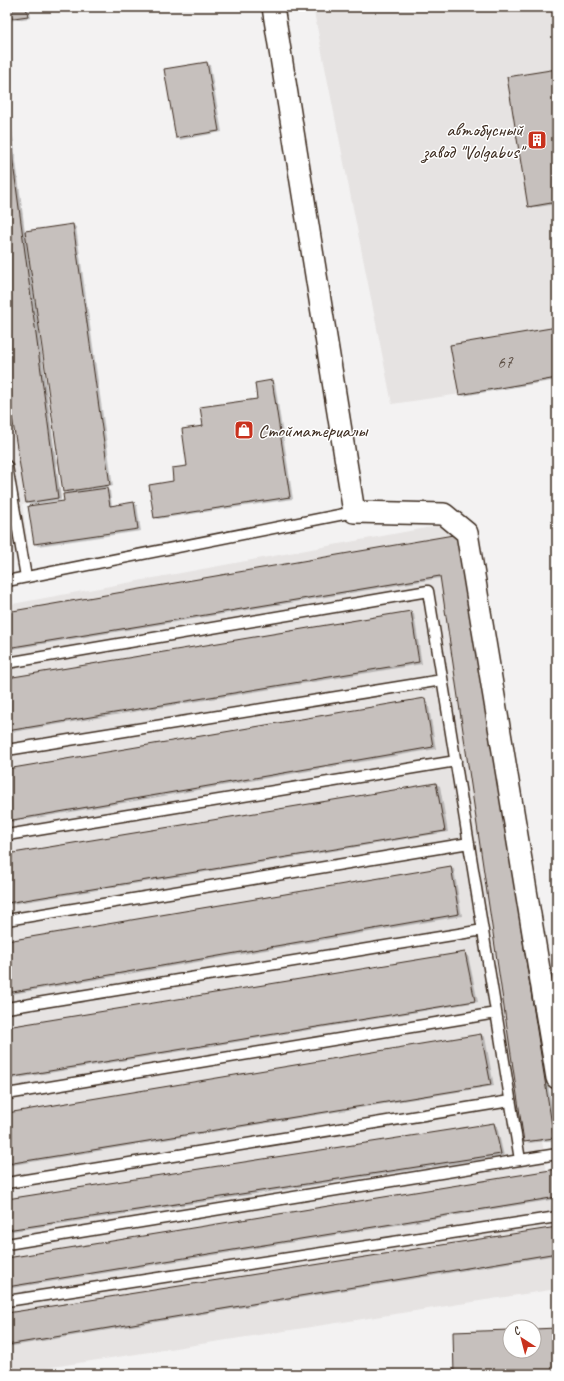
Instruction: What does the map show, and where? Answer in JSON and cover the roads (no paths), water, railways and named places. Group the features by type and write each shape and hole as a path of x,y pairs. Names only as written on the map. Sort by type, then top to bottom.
{"street":[{"path":"273,7 354,512 444,514 467,533 557,1078"}],"lane":[{"path":"7,466 26,577"},
{"path":"7,580 354,512"},
{"path":"7,663 428,591 520,1160"},
{"path":"7,750 442,680"},
{"path":"7,835 456,761"},
{"path":"7,920 469,843"},
{"path":"7,1008 483,930"},
{"path":"7,1094 496,1013"},
{"path":"7,1182 510,1101"},
{"path":"7,1244 557,1154"},
{"path":"7,1301 557,1217"}],"place":[{"name":"автобусный завод \"Volgabus\"","path":"537,140"},
{"name":"Стойматериалы","path":"244,430"}]}
